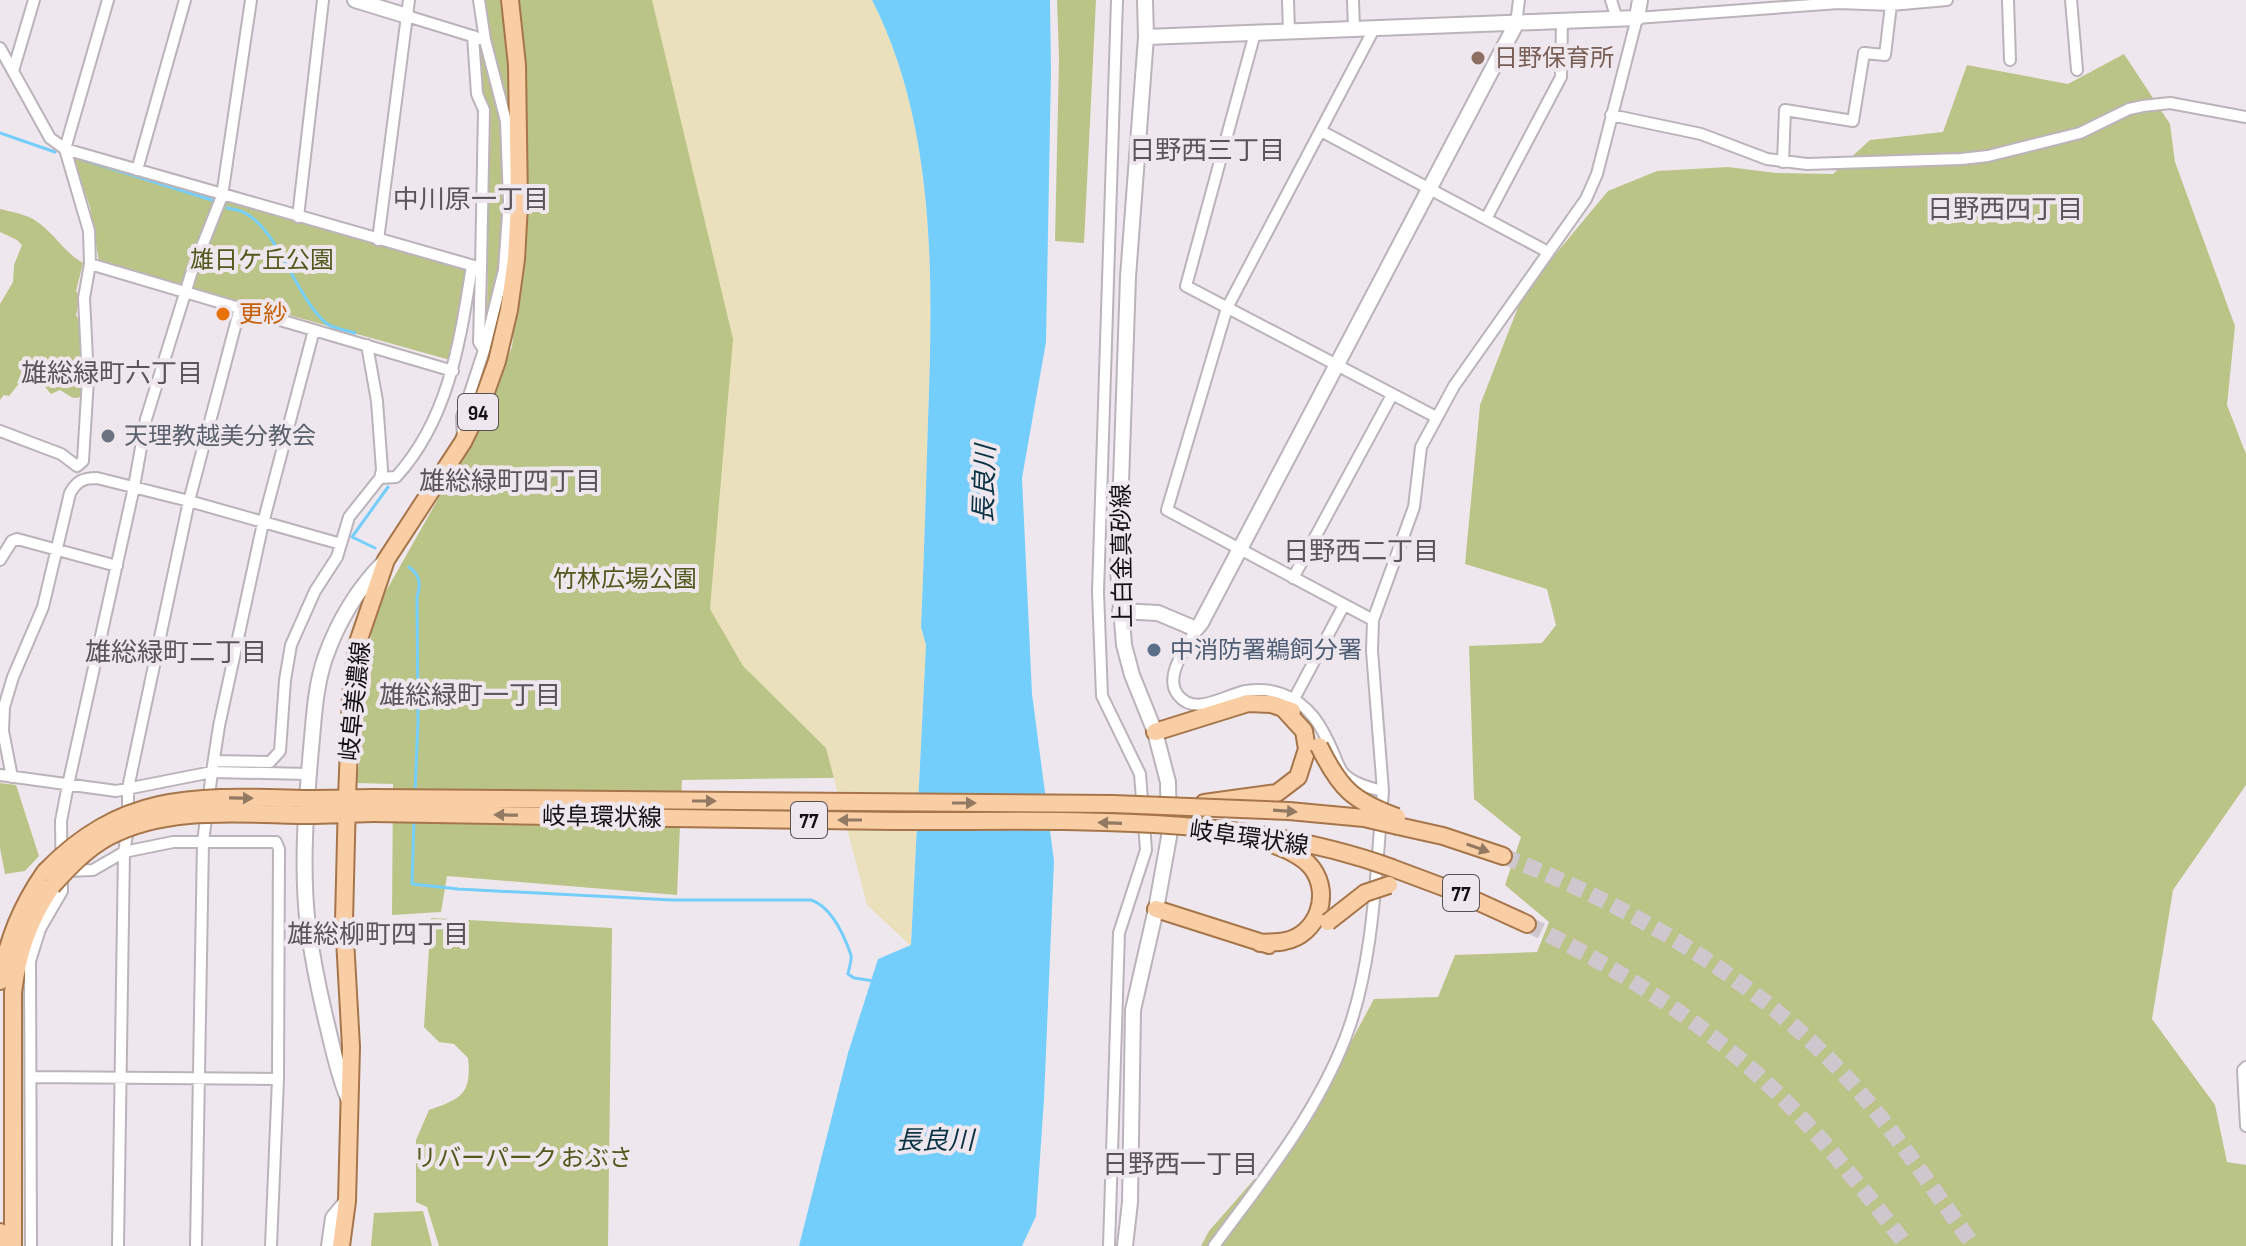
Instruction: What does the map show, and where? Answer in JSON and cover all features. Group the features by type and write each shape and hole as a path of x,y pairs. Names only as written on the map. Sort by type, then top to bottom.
{"main road":[{"name":"岐阜美濃線","path":"341,1246 347,1201 351,1047 344,921 347,806 351,696 357,645 386,560 463,442 482,403 497,361 509,310 519,205 517,81 510,0"},
{"path":"1155,732 1248,703 1289,704"},
{"name":"77","path":"1289,704 1297,713 1313,748 1354,798 1399,822"},
{"name":"77","path":"1179,806 1277,793 1298,777 1313,748"},
{"name":"岐阜環状線","path":"13,1246 6,987 27,930 53,877 107,838 135,826 189,816 347,806 1179,806 1328,814 1399,822 1503,856"},
{"name":"岐阜環状線","path":"374,806 711,819 1114,822 1244,833 1315,846 1390,876 1510,915 1527,924"},
{"name":"77","path":"1244,833 1299,856 1312,868 1319,882 1322,920"},
{"path":"1156,909 1286,950 1300,945 1322,920 1390,876"},
{"name":"77","path":"6,987 21,1085 22,1246"},
{"path":"0,1232 0,1245"}],"street":[{"path":"13,71 34,0"},
{"path":"0,431 61,454 77,466 83,461 88,379 84,298 90,264 89,231 65,149 108,0"},
{"path":"137,170 185,0"},
{"path":"31,1246 30,961 40,929 62,891 53,877 61,821 146,419 186,292 222,196 251,0"},
{"path":"298,217 323,0"},
{"path":"355,0 485,40"},
{"path":"378,240 409,0"},
{"path":"463,442 462,417 484,350 504,270 509,201 506,121 485,40 479,0"},
{"path":"1109,1246 1119,933 1146,850 1140,774 1102,696 1098,592 1117,0"},
{"name":"上白金真砂線","path":"1125,1246 1130,1202 1133,1010 1169,837 1168,782 1155,732 1132,675 1124,645 1118,570 1128,277 1146,37 1145,0"},
{"path":"1288,0 1289,32"},
{"path":"1353,0 1354,30"},
{"path":"1383,791 1353,781 1342,773 1317,720 1264,690 1246,691 1192,705 1180,698 1173,688 1172,676 1516,24 1519,0"},
{"path":"1611,0 1617,19"},
{"path":"1214,1246 1306,1116 1345,1038 1357,998 1373,909 1383,791 1372,651 1373,620 1414,507 1421,447 1454,386 1586,199 1597,174 1640,0"},
{"path":"1146,37 1562,22 1839,3 1891,5 1947,0"},
{"path":"2008,0 2010,60"},
{"path":"2071,0 2077,70"},
{"path":"1783,162 1785,110 1853,121 1864,53 1885,55 1891,5"},
{"path":"1486,219 1561,77 1562,22"},
{"path":"1373,620 1167,510 1227,308 1374,29"},
{"path":"1255,33 1186,286 1436,417"},
{"path":"473,36 477,94 484,110 477,267 479,342 484,350"},
{"path":"0,48 50,138 65,149 477,267"},
{"path":"1611,115 1701,134 1767,159 1807,164 1988,156 2080,133 2129,109 2170,103 2246,117"},
{"path":"1321,131 1548,252"},
{"path":"90,264 453,371"},
{"path":"380,478 396,477 405,467 434,417 453,371 477,267"},
{"path":"118,1246 124,852 128,829 128,788 189,501 240,308"},
{"path":"196,1246 203,842 213,766 263,523 314,330"},
{"path":"341,544 97,478 84,478 75,484 70,493 43,607 13,677 4,707 6,776 116,791 213,766 270,762 280,751 291,645 315,591 337,557 341,544 349,517 380,478 382,470 377,401 367,345"},
{"path":"1293,578 1392,395"},
{"path":"0,560 12,541 17,539 117,566"},
{"path":"350,1103 339,1076 308,924 305,874 309,774 316,692 325,660 347,610 371,575 386,560"},
{"path":"1289,704 1344,605"},
{"path":"1120,611 1158,613 1196,629"},
{"path":"213,766 309,774"},
{"path":"53,877 93,870 124,852 173,842 276,842 279,849 278,1079 271,1246"},
{"path":"2246,1067 2243,1070 2246,1126"},
{"path":"31,1077 278,1079"},
{"path":"329,1246 333,1218 347,1201"}],"green space":[{"path":"484,0 500,0 510,64 513,204 507,287 487,319 489,127 488,107 482,95 477,33 488,22"},
{"name":"竹林広場公園","path":"518,0 667,0 895,777 682,780 677,895 447,876 441,912 392,915 393,784 357,783 373,614 476,432 512,347 526,212 527,74"},
{"path":"1057,0 1096,0 1084,243 1055,241 1059,58"},
{"path":"2124,54 2170,124 2175,162 2235,326 2227,405 2246,454 2246,785 2173,890 2152,1019 2215,1105 2227,1162 2246,1165 2246,1246 1201,1246 1209,1231 1313,1112 1374,999 1438,997 1455,955 1537,952 1549,922 1505,885 1521,837 1474,799 1469,646 1542,643 1556,625 1547,589 1465,564 1480,405 1524,292 1608,191 1657,171 1728,167 1776,173 1833,174 1870,140 1943,132 1967,65 2068,84"},
{"name":"雄日ケ丘公園","path":"72,157 466,270 450,360 99,262 90,207"},
{"path":"0,209 36,221 83,263 76,291 80,297 76,315 84,343 83,396 73,398 60,390 51,394 41,382 25,376 9,396 4,395 0,400 0,304 13,282 14,265 22,245 0,232"},
{"path":"0,783 16,785 39,856 25,871 5,874 0,848"},
{"name":"リバーパーク おぶさ","path":"431,918 612,928 608,1246 439,1246 427,1207 416,1202 416,1140 429,1110 462,1093 469,1070 468,1058 454,1044 439,1042 424,1027"},
{"path":"423,1211 432,1246 371,1246 374,1213"}],"sand":[{"path":"652,0 872,0 893,49 909,100 920,152 930,260 930,368 921,627 926,645 911,946 867,905 826,748 743,666 710,609 733,339"}],"water":[{"name":"長良川","path":"872,0 1050,0 1046,342 1022,478 1032,694 1054,861 1036,1216 1022,1246 799,1246 848,1053 878,959 911,945 926,645 921,627 930,368 930,260 920,152 909,100 893,49"}],"waterway":[{"path":"0,133 55,152"},
{"path":"71,156 215,201"},
{"path":"227,208 245,213 268,234 305,297 326,323 355,333"},
{"path":"376,369 381,396"},
{"path":"375,548 352,537 388,487"},
{"path":"409,567 419,584 415,791"},
{"path":"414,819 412,884 672,900 811,900 831,915 841,931 851,955 848,974 874,981"}],"tunnel":[{"path":"1503,856 1644,922 1689,948 1774,1009 1813,1043 1866,1100 1974,1246"},
{"path":"1527,924 1625,977 1717,1040 1791,1107 1907,1246"}],"place":[{"name":"日野保育所","path":"1478,58"},
{"name":"更紗","path":"223,314"},
{"name":"天理教越美分教会","path":"108,436"},
{"name":"中消防署鵜飼分署","path":"1154,650"}],"district":[{"name":"日野西三丁目","path":"1207,150"},
{"name":"中川原一丁目","path":"471,199"},
{"name":"日野西四丁目","path":"2005,209"},
{"name":"雄総緑町六丁目","path":"112,373"},
{"name":"雄総緑町四丁目","path":"510,481"},
{"name":"日野西二丁目","path":"1361,551"},
{"name":"雄総緑町二丁目","path":"176,652"},
{"name":"雄総緑町一丁目","path":"470,695"},
{"name":"雄総柳町四丁目","path":"378,934"},
{"name":"日野西一丁目","path":"1180,1164"}]}
